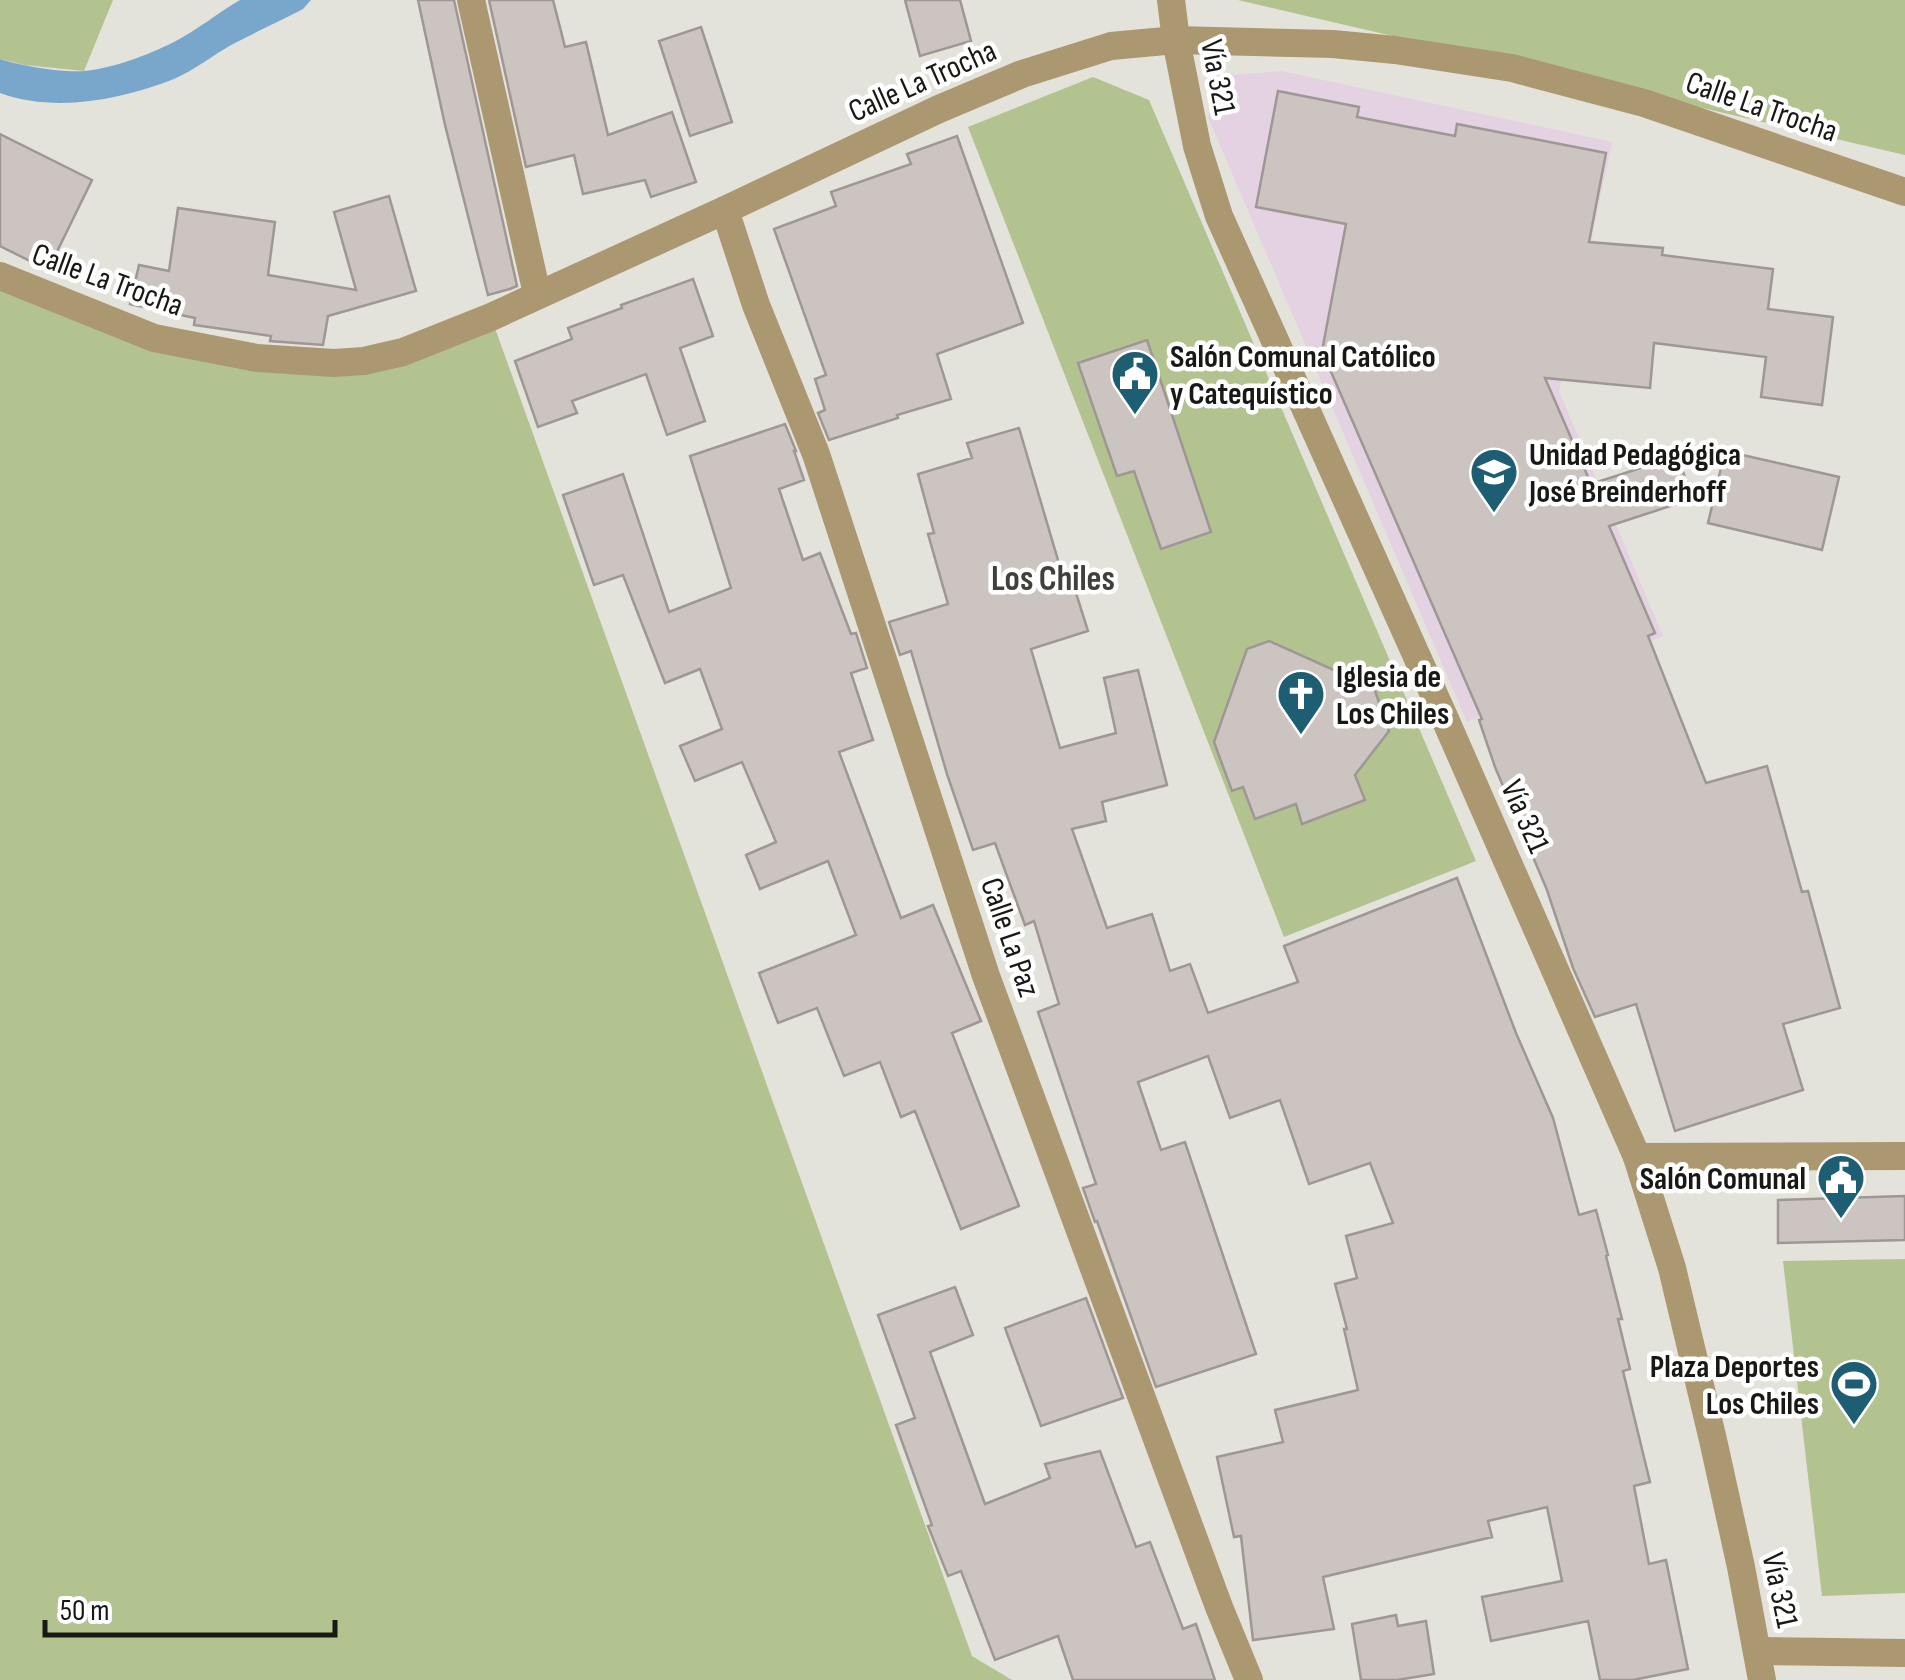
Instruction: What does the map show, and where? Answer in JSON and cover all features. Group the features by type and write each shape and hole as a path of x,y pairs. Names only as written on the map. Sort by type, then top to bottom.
{"street":[{"path":"471,0 538,294"},
{"name":"Vía 321","path":"1171,0 1197,146 1219,216 1637,1157 1672,1268 1713,1440 1762,1680"},
{"name":"Calle La Trocha","path":"0,276 154,338 257,358 364,361 403,352 491,317 1022,74 1111,46 1176,40 1332,44 1512,68 1644,103 1905,192"},
{"name":"Calle La Paz","path":"725,210 756,305 816,454 986,976 1249,1680"},
{"path":"1637,1157 1905,1156"},
{"path":"1758,1651 1905,1653"}],"shaded area":[{"name":"Unidad Pedagógica José Breinderhoff","path":"1281,71 1612,142 1559,391 1663,636 1467,722 1208,117 1222,76"}],"green space":[{"path":"0,0 113,0 84,71 0,59"},
{"path":"1238,0 1905,0 1905,155"},
{"path":"1093,77 1149,100 1476,861 1284,937 968,127"},
{"path":"0,276 154,338 384,355 491,317 972,1656 1012,1680 0,1680"},
{"name":"Plaza Deportes Los Chiles","path":"1905,1259 1905,1593 1822,1596 1783,1261"}],"water":[{"path":"240,0 311,0 303,9 182,75 153,86 110,98 65,103 0,93 0,59 65,71 107,67 174,42"}],"building":[{"path":"418,0 454,0 517,286 510,289 488,295"},
{"path":"489,0 553,0 565,47 586,42 608,135 672,112 696,182 651,197 645,180 583,194 574,155 526,167"},
{"path":"905,0 960,0 971,41 920,56"},
{"path":"701,27 732,122 690,136 659,41"},
{"path":"1278,91 1359,107 1357,117 1455,136 1457,124 1606,153 1589,242 1663,248 1662,255 1773,269 1768,309 1833,317 1822,405 1761,397 1766,357 1654,343 1650,388 1545,378 1591,484 1678,456 1692,499 1609,526 1655,633 1648,636 1706,783 1767,766 1802,892 1808,891 1840,1008 1783,1024 1803,1090 1675,1131 1636,1004 1595,1017 1495,767 1479,720 1482,719 1322,351 1346,224 1256,207"},
{"path":"0,134 92,180 48,270 0,246"},
{"path":"957,136 1023,323 937,354 951,399 829,440 818,413 825,410 815,379 826,375 774,229 836,206 831,192 911,164 907,154"},
{"path":"389,196 416,291 328,316 323,345 270,341 271,336 194,325 195,318 130,304 139,265 169,271 178,208 275,222 268,275 356,290 334,212"},
{"path":"693,279 713,336 680,348 705,421 667,435 646,374 572,401 577,413 538,427 515,361 572,339 568,328"},
{"name":"Salón Comunal Católico y Catequístico","path":"1147,340 1211,532 1161,549 1134,471 1117,476 1078,363"},
{"path":"785,424 804,480 779,489 803,560 820,553 851,634 856,633 867,668 851,673 873,740 839,752 901,918 933,905 981,1021 952,1033 1019,1206 961,1229 915,1111 901,1117 880,1062 844,1076 817,1008 778,1023 759,973 856,935 828,861 760,889 746,855 776,842 742,762 695,781 680,746 722,729 700,669 665,683 623,575 594,585 563,495 623,474 669,612 731,588 690,456"},
{"path":"1019,428 1063,577 1070,574 1088,631 1031,649 1060,748 1116,733 1104,678 1138,670 1167,785 1102,802 1106,821 1072,829 1107,928 1152,914 1170,971 1190,964 1208,1013 1298,982 1284,946 1457,878 1553,1118 1579,1215 1596,1210 1622,1319 1618,1319 1630,1369 1623,1371 1650,1482 1634,1486 1649,1564 1666,1560 1688,1669 1633,1680 1600,1680 1588,1621 1491,1641 1482,1597 1562,1581 1547,1507 1488,1521 1492,1537 1323,1577 1334,1629 1253,1640 1241,1536 1234,1537 1217,1457 1283,1442 1275,1410 1358,1390 1335,1284 1357,1278 1346,1236 1393,1223 1370,1163 1309,1184 1280,1100 1230,1118 1208,1056 1138,1082 1161,1150 1185,1142 1256,1354 1156,1387 1083,1188 1096,1184 1038,1012 1059,1004 1034,921 1025,925 995,843 973,850 911,651 900,655 889,622 948,604 928,534 934,533 918,474 972,458 967,443"},
{"path":"1725,451 1839,477 1822,550 1708,523"},
{"name":"Iglesia de Los Chiles","path":"1269,641 1374,688 1389,731 1355,775 1365,800 1302,824 1296,804 1255,819 1243,787 1232,791 1214,742 1247,649"},
{"name":"Salón Comunal","path":"1905,1196 1905,1240 1778,1243 1778,1200"},
{"path":"955,1287 973,1335 930,1352 985,1504 1050,1478 1045,1464 1100,1451 1136,1547 1150,1542 1183,1629 1196,1624 1215,1680 1073,1680 1058,1636 995,1660 961,1571 948,1576 928,1526 932,1525 896,1425 915,1418 878,1315"},
{"path":"1086,1298 1123,1398 1041,1426 1005,1328"},
{"path":"1396,1615 1398,1626 1426,1621 1434,1674 1361,1680 1352,1624"}],"place":[{"name":"Salón Comunal Católico y Catequístico","path":"1135,416"},
{"name":"Unidad Pedagógica José Breinderhoff","path":"1494,514"},
{"name":"Iglesia de Los Chiles","path":"1301,736"},
{"name":"Salón Comunal","path":"1841,1220"},
{"name":"Plaza Deportes Los Chiles","path":"1854,1426"}],"district":[{"name":"Los Chiles","path":"1053,578"}]}
